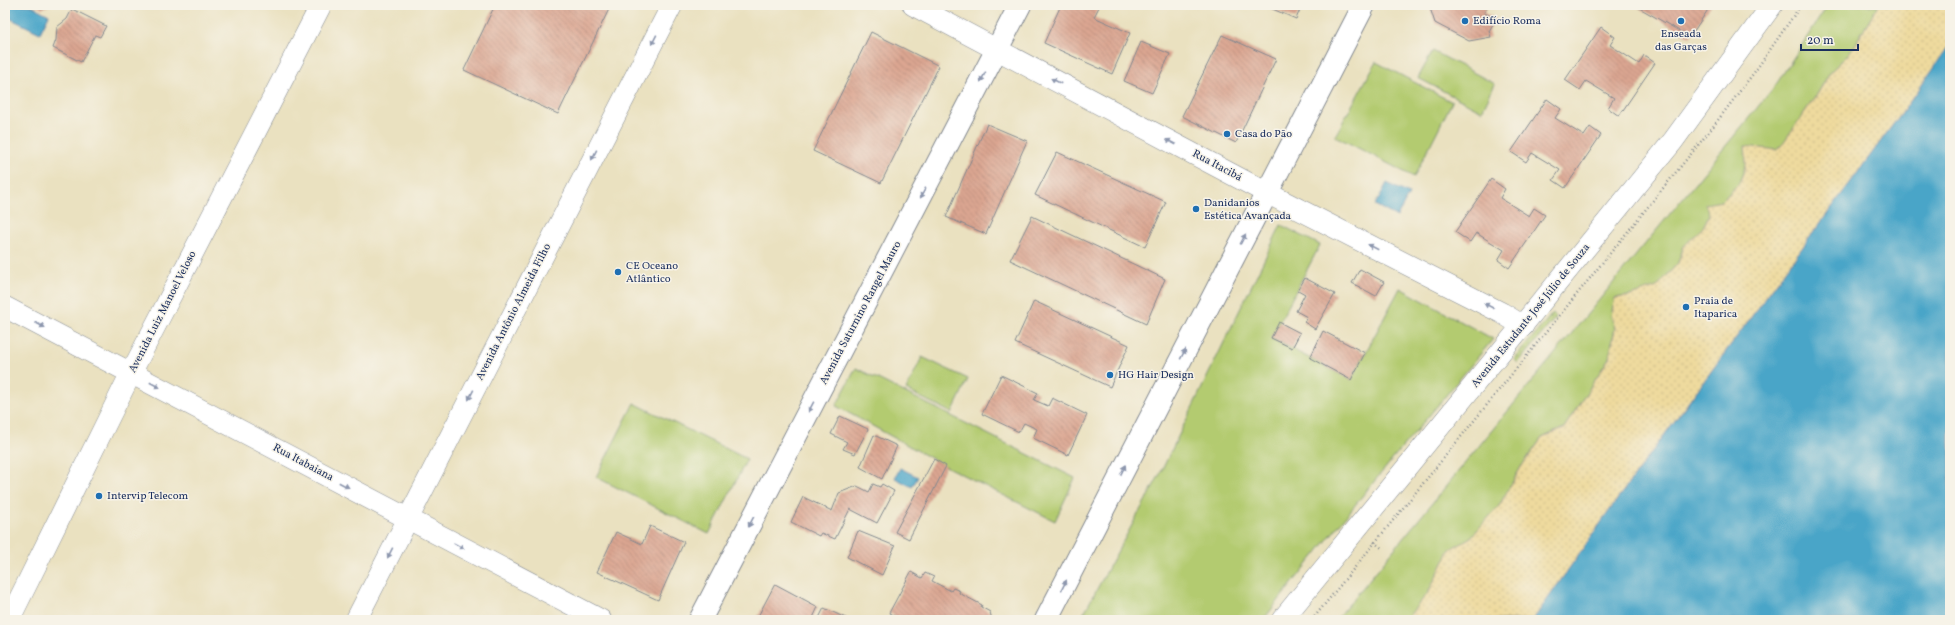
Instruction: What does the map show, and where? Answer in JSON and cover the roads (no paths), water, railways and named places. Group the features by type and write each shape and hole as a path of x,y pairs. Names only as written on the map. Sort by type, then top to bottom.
{"main road":[{"name":"Avenida Saturnino Rangel Mauro","path":"700,620 1020,5"},
{"path":"1046,620 1364,5"}],"street":[{"name":"Avenida Luiz Manoel Veloso","path":"9,620 132,373 321,5"},
{"name":"Avenida Antônio Almeida Filho","path":"356,620 407,518 672,5"},
{"name":"Rua Itacibá","path":"913,5 1267,193 1495,309 1523,326"},
{"name":"Avenida Estudante José Júlio de Souza","path":"1282,620 1673,141 1772,5"},
{"name":"Rua Itabaiana","path":"5,307 601,620"}],"water":[{"path":"9,5 30,5 49,15 40,33 5,16"},
{"path":"1950,44 1950,620 1533,620 1626,487 1917,92"},
{"path":"1387,183 1409,194 1397,217 1375,205"},
{"path":"900,468 918,477 912,487 895,478"}],"place":[{"name":"Edifício Roma","path":"1465,21"},
{"name":"Enseada das Garças","path":"1681,21"},
{"name":"Casa do Pão","path":"1227,134"},
{"name":"Danidanios Estética Avançada","path":"1196,209"},
{"name":"CE Oceano Atlântico","path":"618,272"},
{"name":"Praia de Itaparica","path":"1686,307"},
{"name":"HG Hair Design","path":"1110,375"},
{"name":"Intervip Telecom","path":"99,496"}]}
